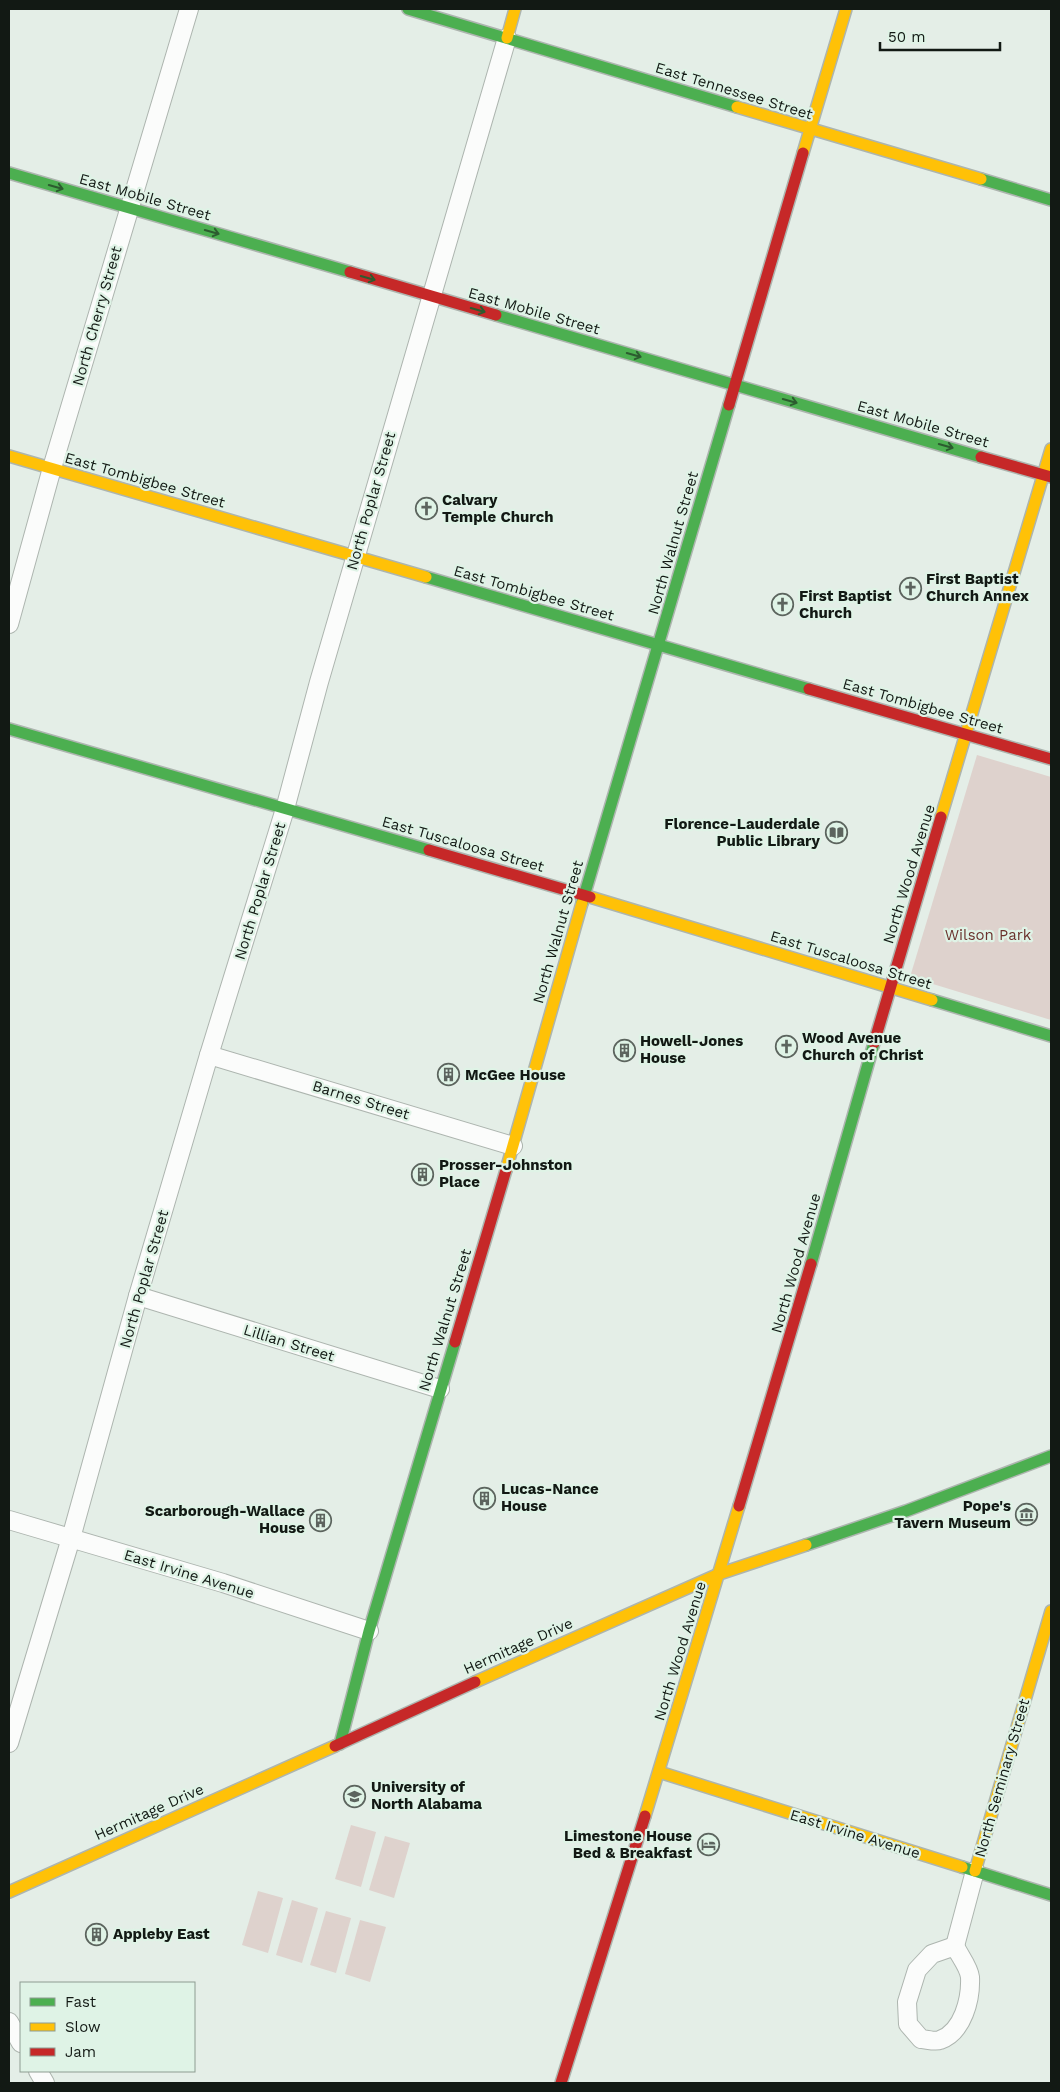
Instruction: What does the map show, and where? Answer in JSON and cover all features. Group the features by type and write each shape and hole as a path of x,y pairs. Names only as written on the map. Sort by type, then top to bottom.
{"street":[{"name":"North Cherry Street","path":"9,624 52,468 188,9"},
{"name":"East Tennessee Street","path":"408,9 1051,200"},
{"path":"507,38 516,9"},
{"name":"North Walnut Street","path":"340,1744 368,1631 513,1146 584,895 846,9"},
{"name":"North Poplar Street","path":"9,1743 72,1538 138,1296 209,1055 285,809 355,557 507,38"},
{"name":"East Mobile Street","path":"9,173 1047,476"},
{"name":"North Wood Avenue","path":"561,2083 660,1772 818,1240 890,988 966,734 1047,476 1051,449"},
{"name":"East Tombigbee Street","path":"9,456 1051,759"},
{"name":"East Tuscaloosa Street","path":"9,729 584,895 1051,1036"},
{"name":"Barnes Street","path":"209,1055 513,1146"},
{"name":"Lillian Street","path":"138,1296 440,1389"},
{"name":"Hermitage Drive","path":"9,1892 503,1669 719,1574 906,1510 1051,1456"},
{"name":"East Irvine Avenue","path":"9,1520 223,1583 368,1631"},
{"name":"North Seminary Street","path":"955,1946 1051,1611"},
{"name":"East Irvine Avenue","path":"660,1772 1051,1895"},
{"path":"955,1946 970,1975 969,1994 963,2018 954,2031 939,2041 921,2039 908,2024 907,2002 917,1970 932,1954 955,1946"},
{"path":"9,2022 20,2041"},
{"path":"39,2072 45,2083"}],"green space":[{"name":"Wilson Park","path":"977,755 1051,777 1051,1020 910,977"},
{"path":"351,1825 376,1832 361,1887 335,1879"},
{"path":"385,1836 410,1843 394,1898 369,1890"},
{"path":"258,1891 283,1898 268,1953 242,1945"},
{"path":"292,1900 318,1908 302,1963 276,1955"},
{"path":"326,1911 351,1918 336,1973 310,1965"},
{"path":"360,1920 386,1927 370,1982 345,1974"}],"traffic: fast":[{"path":"408,9 737,107"},
{"path":"9,173 350,272"},
{"path":"981,179 1051,200"},
{"path":"496,315 981,457"},
{"path":"582,903 729,405"},
{"path":"426,577 809,689"},
{"path":"9,729 429,850"},
{"path":"932,1000 1051,1036"},
{"path":"811,1264 874,1043"},
{"path":"340,1744 369,1631 455,1342"},
{"path":"806,1545 906,1511 1051,1456"},
{"path":"962,1867 1051,1895"}],"traffic: slow":[{"path":"507,38 515,9"},
{"path":"803,153 846,9"},
{"path":"737,107 981,179"},
{"path":"941,817 1051,449"},
{"path":"9,456 426,577"},
{"path":"590,897 932,1000"},
{"path":"506,1170 582,903"},
{"path":"645,1816 739,1506"},
{"path":"475,1682 719,1574 806,1545"},
{"path":"975,1871 1051,1611"},
{"path":"9,1892 335,1746"},
{"path":"659,1772 962,1867"}],"traffic: jam":[{"path":"729,405 803,153"},
{"path":"350,272 496,315"},
{"path":"981,457 1051,477"},
{"path":"809,689 1051,759"},
{"path":"874,1043 941,817"},
{"path":"429,850 590,897"},
{"path":"455,1342 506,1170"},
{"path":"739,1506 811,1264"},
{"path":"335,1746 475,1682"},
{"path":"561,2083 645,1816"}],"place":[{"name":"Calvary Temple Church","path":"426,509"},
{"name":"First Baptist Church Annex","path":"910,588"},
{"name":"First Baptist Church","path":"783,605"},
{"name":"Florence-Lauderdale Public Library","path":"836,833"},
{"name":"Wood Avenue Church of Christ","path":"786,1047"},
{"name":"Howell-Jones House","path":"624,1050"},
{"name":"McGee House","path":"449,1075"},
{"name":"Prosser-Johnston Place","path":"423,1174"},
{"name":"Lucas-Nance House","path":"485,1498"},
{"name":"Pope's Tavern Museum","path":"1027,1515"},
{"name":"Scarborough-Wallace House","path":"321,1520"},
{"name":"University of North Alabama","path":"355,1796"},
{"name":"Limestone House Bed & Breakfast","path":"708,1845"},
{"name":"Appleby East","path":"97,1934"}]}
